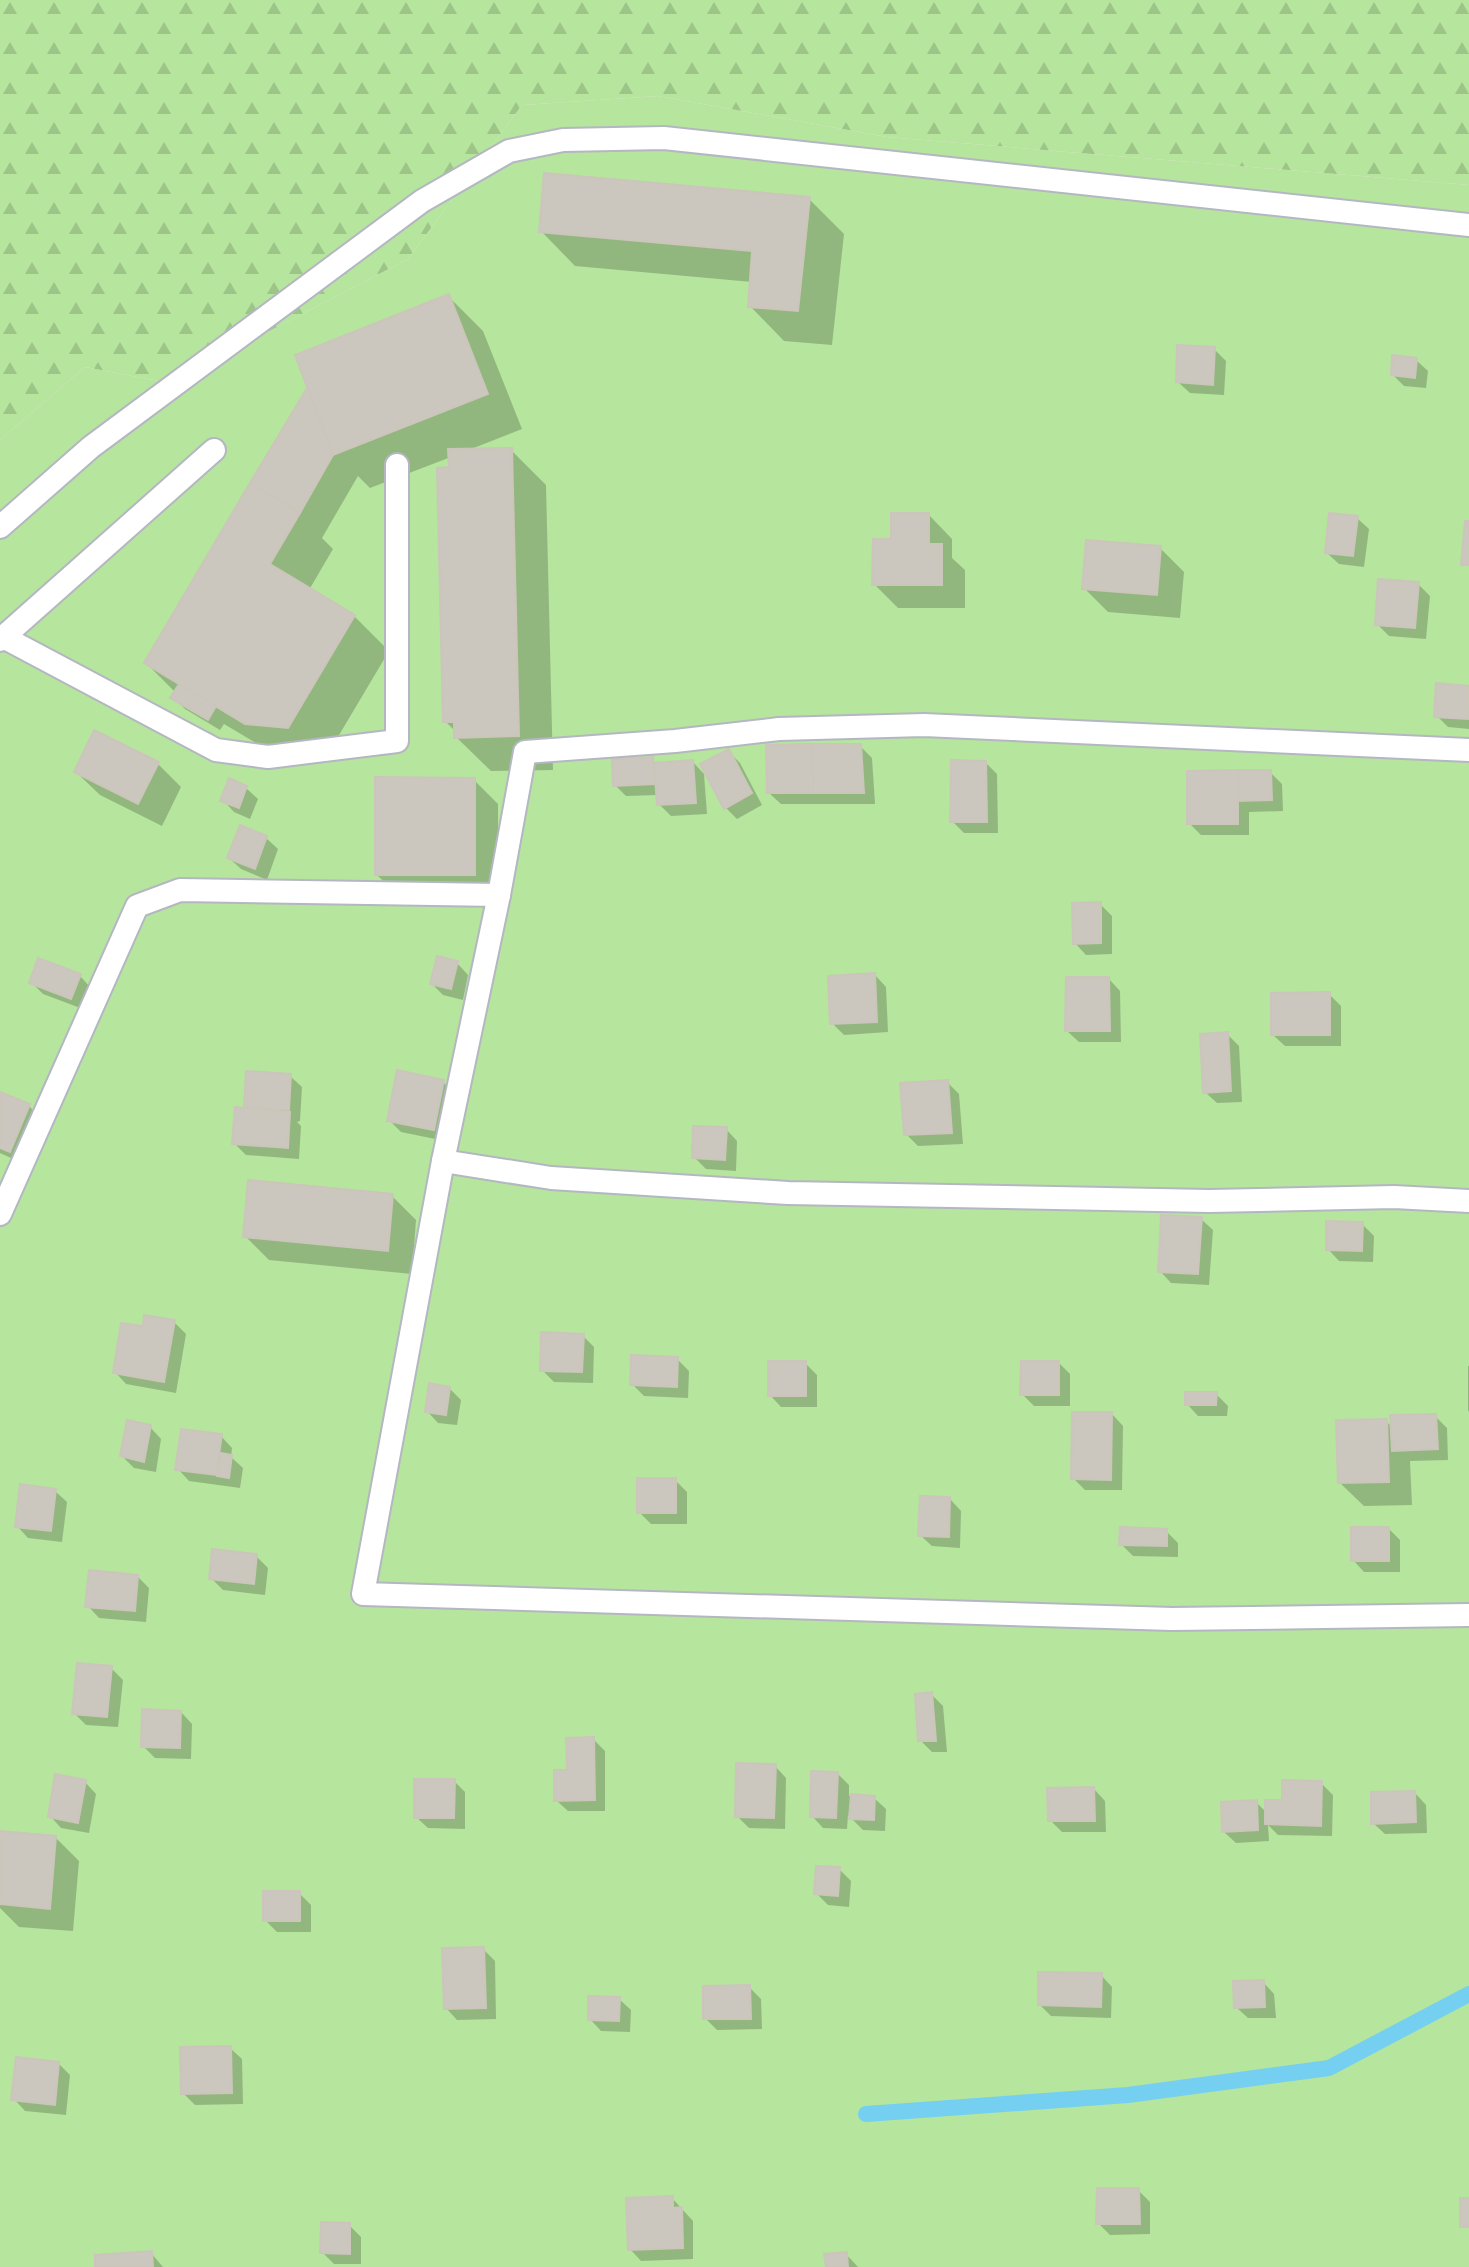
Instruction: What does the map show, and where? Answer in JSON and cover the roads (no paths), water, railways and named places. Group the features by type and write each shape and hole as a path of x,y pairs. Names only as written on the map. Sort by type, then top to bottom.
{"lane":[{"path":"0,527 91,447 422,201 509,151 563,140 664,138 1469,225"},
{"path":"214,450 1,638 216,750 268,757 397,741 397,465"},
{"path":"1469,750 924,725 779,729 675,741 525,752 499,895 443,1161 363,1594 1172,1619 1469,1615"},
{"path":"0,1214 137,906 180,890 499,895"},
{"path":"443,1161 551,1178 788,1193 1209,1201 1394,1197 1469,1201"}],"waterway":[{"path":"866,2114 1128,2095 1329,2068 1469,1994"}]}
